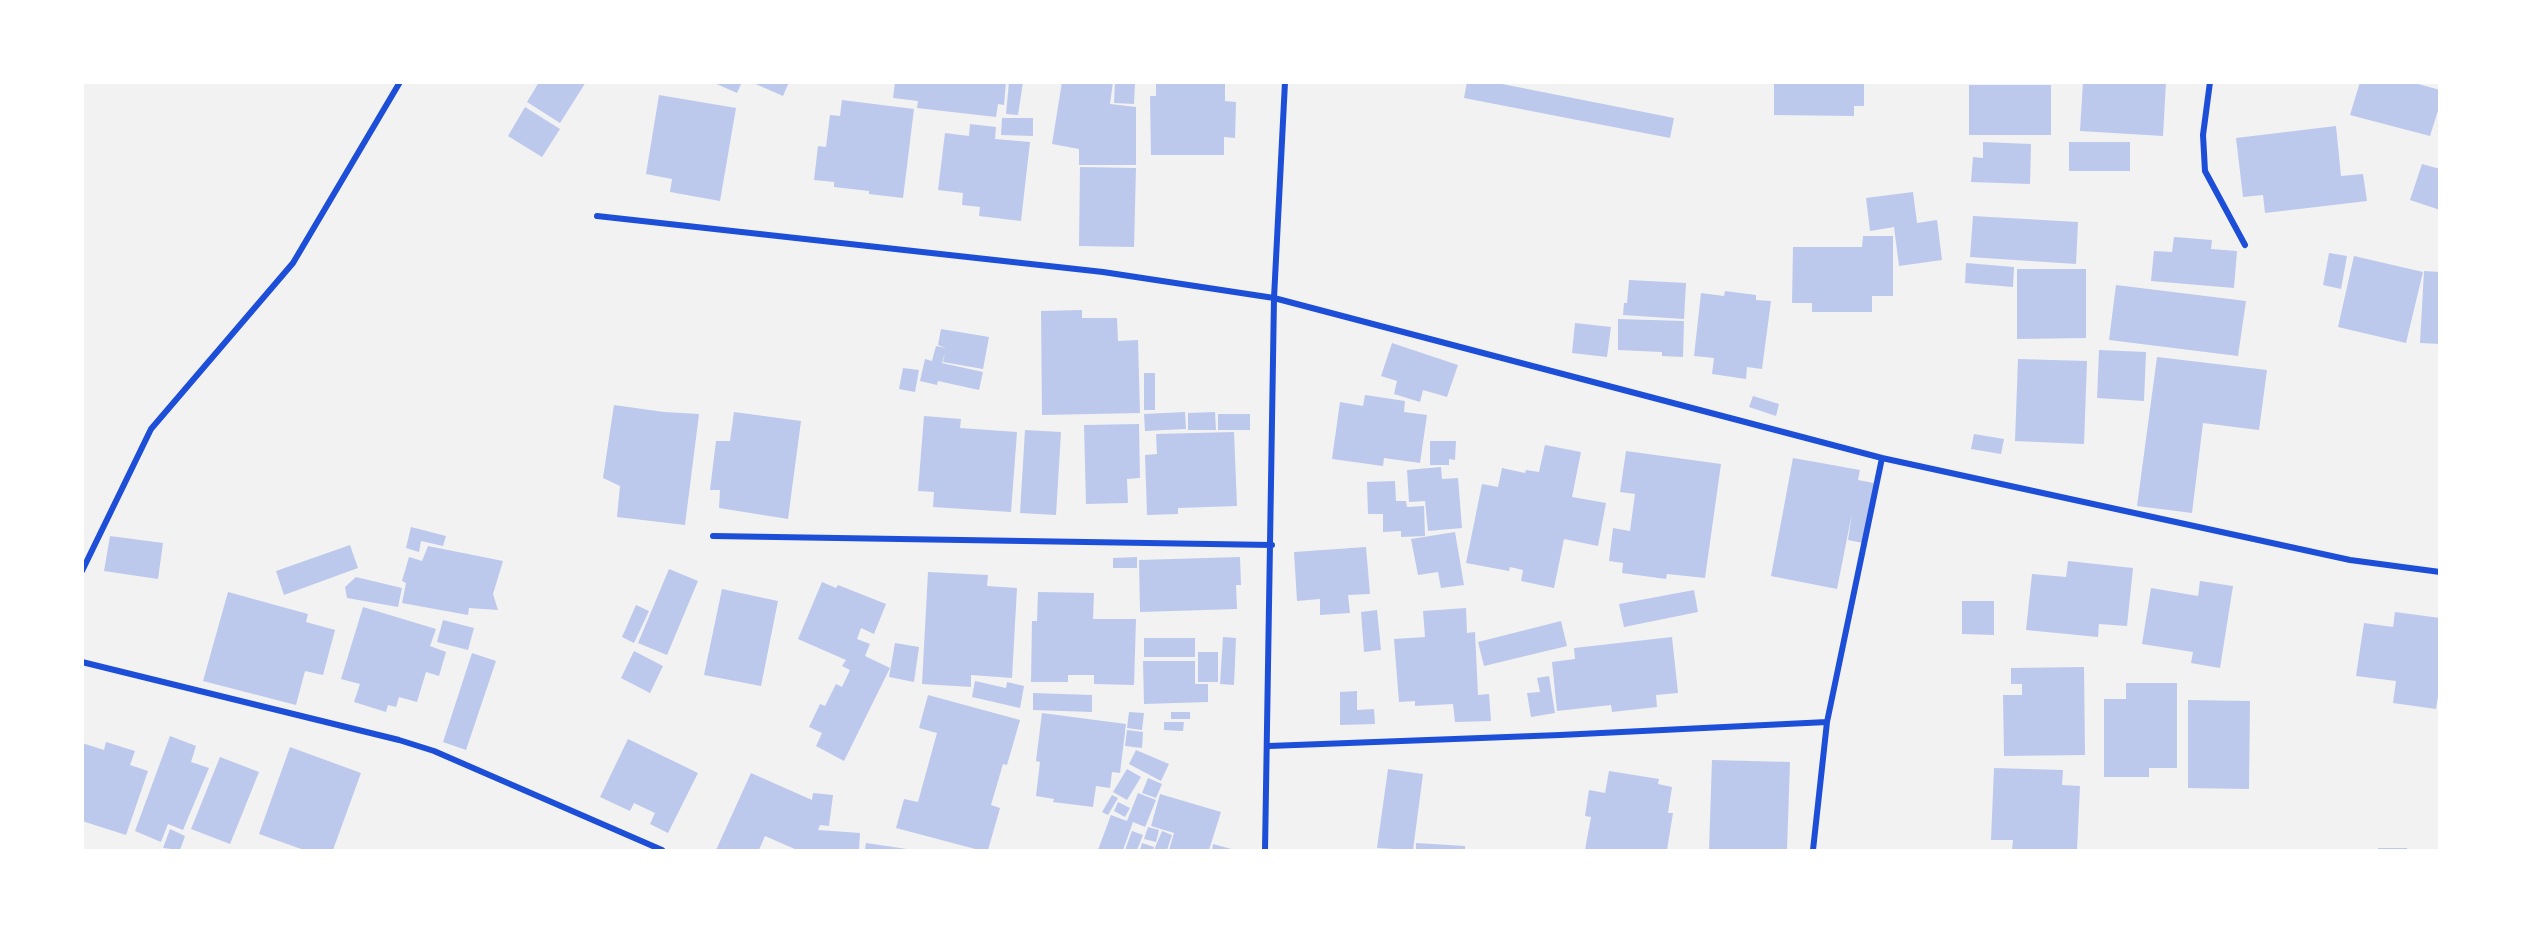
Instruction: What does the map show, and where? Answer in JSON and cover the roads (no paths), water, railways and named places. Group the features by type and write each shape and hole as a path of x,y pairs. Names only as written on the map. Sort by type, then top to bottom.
{"street":[{"path":"82,571 151,429 293,263 400,82"},
{"path":"1265,850 1269,746 1274,298 1285,82"},
{"path":"2210,82 2204,135 2205,171 2245,245"},
{"path":"597,216 1103,272 1274,298 1882,458 2350,560 2439,572"},
{"path":"1813,850 1827,722 1882,458"},
{"path":"713,536 1272,544"},
{"path":"82,662 417,746 662,850"},
{"path":"1269,746 1572,735 1827,722"}]}
